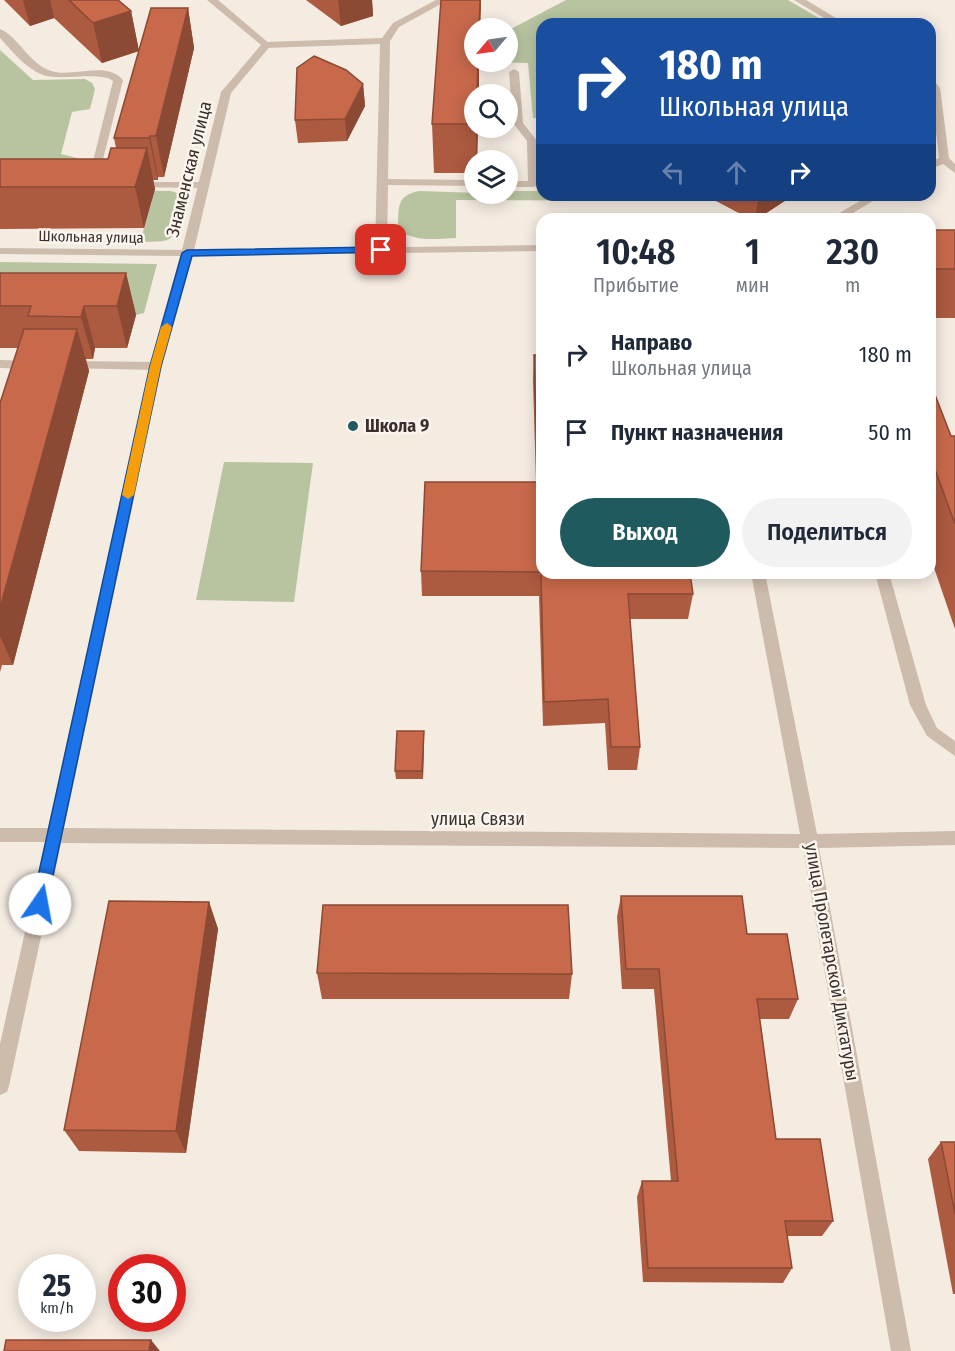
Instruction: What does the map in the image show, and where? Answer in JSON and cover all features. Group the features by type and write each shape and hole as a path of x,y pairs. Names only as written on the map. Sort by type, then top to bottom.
{"street":[{"path":"212,0 266,45 384,41"},
{"path":"381,250 384,41 396,25 443,0"},
{"path":"799,0 830,18"},
{"path":"0,32 37,67 47,73 102,73 113,75 118,80 92,185 103,185"},
{"name":"Знаменская улица","path":"0,1086 156,366 187,253 226,92 266,45"},
{"path":"514,72 518,123 532,141 534,184 518,184"},
{"path":"936,96 944,159 955,171"},
{"path":"936,163 944,159"},
{"path":"382,182 464,183"},
{"path":"126,185 204,185"},
{"path":"846,213 867,201"},
{"name":"Школьная улица","path":"0,251 187,253 536,248"},
{"path":"0,366 156,366"},
{"name":"улица Пролетарской Диктатуры","path":"759,579 810,841 901,1351"},
{"path":"884,579 918,705 932,732 955,750"},
{"name":"улица Связи","path":"0,835 810,841 955,838"}],"green space":[{"path":"566,0 788,0 819,18 536,18 536,118 533,118 528,63 518,63 518,25"},
{"path":"0,50 33,80 85,79 92,83 95,89 90,109 72,112 61,154 77,158 75,180 89,190 171,191 180,194 179,218 175,231 169,239 140,242 152,201 0,201"},
{"path":"420,191 464,193 464,200 456,200 456,238 419,238 398,230 402,200"},
{"path":"518,191 536,191 536,200 518,200"},
{"path":"0,262 157,264 144,313 136,315 0,315"},
{"path":"224,462 313,463 294,602 196,600"}],"building":[{"path":"69,0 118,0 131,11 93,23"},
{"path":"441,0 480,0 479,18 464,18 464,72 478,72 477,84 464,84 464,124 432,124"},
{"path":"151,8 188,8 156,136 114,138"},
{"path":"314,56 346,70 363,84 345,119 295,120 297,68"},
{"path":"111,148 147,148 135,187 0,187 0,159 108,159"},
{"path":"936,230 955,230 955,269 936,269"},
{"path":"0,273 126,273 117,306 84,306 81,317 28,316 31,306 0,306"},
{"path":"24,329 77,329 0,608 0,403"},
{"path":"534,355 536,355 536,418"},
{"path":"936,397 951,436 955,436 955,524 936,472"},
{"path":"425,482 536,482 536,572 421,571"},
{"path":"541,579 691,579 693,594 628,594 640,747 611,747 608,699 544,702"},
{"path":"397,731 424,731 422,771 395,771"},
{"path":"621,896 742,896 747,934 787,934 798,999 757,999 776,1139 820,1139 833,1221 785,1221 792,1268 648,1268 642,1181 678,1181 659,969 626,969"},
{"path":"109,901 209,902 176,1131 64,1130"},
{"path":"323,905 568,905 572,974 317,973"},
{"path":"941,1142 955,1142 955,1214"},
{"path":"6,1340 151,1340 149,1351 4,1351"}],"slow traffic":[{"path":"128,495 156,366 167,327"}],"place":[{"name":"Школа 9","path":"353,426"}],"route":[{"path":"40,904 156,366 187,253 381,250"}]}
